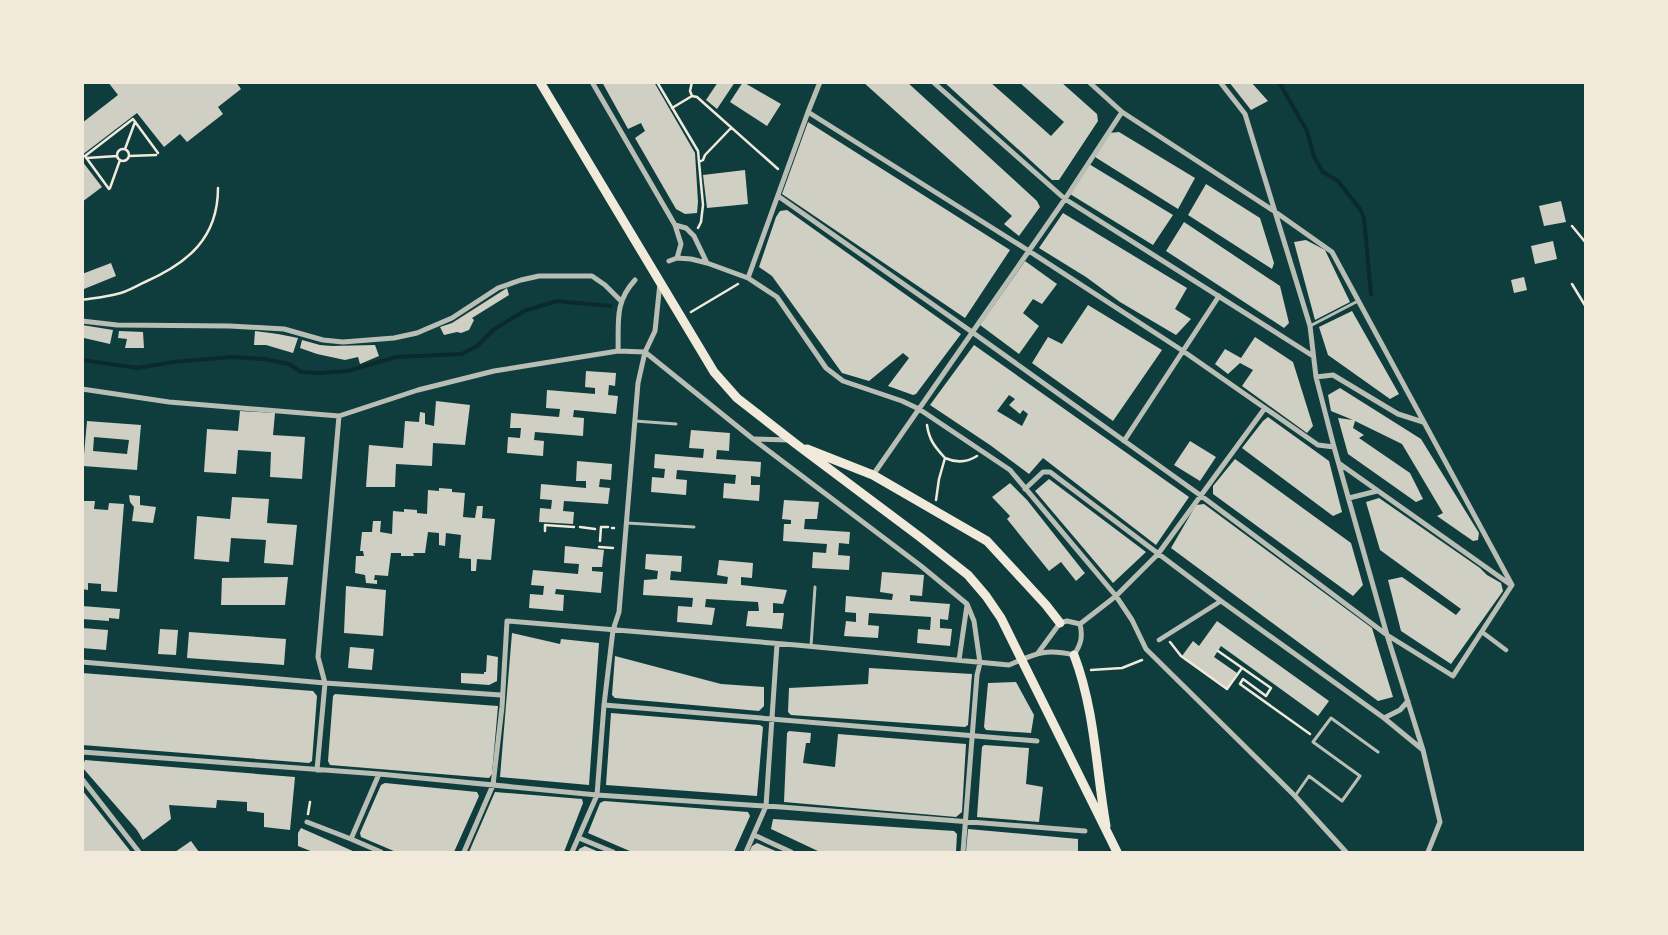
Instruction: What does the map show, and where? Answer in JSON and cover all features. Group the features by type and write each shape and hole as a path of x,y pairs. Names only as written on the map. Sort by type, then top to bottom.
{"main road":[{"path":"540,82 714,372 737,398 920,536 968,575 986,596 1001,618 1117,852"},
{"path":"793,442 873,475 987,541 1046,605 1060,623"},
{"path":"1074,655 1080,670 1091,715 1099,784 1108,836"}],"street":[{"path":"592,82 674,225 681,244 677,258"},
{"path":"748,278 820,82"},
{"path":"933,82 1065,199 1313,356"},
{"path":"1089,82 1122,112 1274,211 1332,252 1512,585"},
{"path":"1220,82 1245,114 1310,326 1316,376 1334,447 1387,634 1423,750 1440,822 1428,852"},
{"path":"808,112 1029,251 1183,351 1318,445 1334,447"},
{"path":"873,475 1065,199 1122,112"},
{"path":"778,196 1200,495 1387,634 1453,676 1512,585"},
{"path":"674,225 686,228 694,236 707,263"},
{"path":"669,261 677,258 691,259 748,278 777,297 826,368 833,375 843,381 902,401 919,409 1010,470 1116,596 1132,620 1146,649 1295,796 1346,852"},
{"path":"82,321 117,325 230,326 284,330 323,340 343,342 394,338 417,333 452,318 498,288 539,276 592,276 605,285 621,301"},
{"path":"618,351 621,301 627,289 635,280"},
{"path":"572,852 597,795 604,706 613,630 619,612 638,383 645,352 655,331 660,283"},
{"path":"1124,441 1219,296"},
{"path":"82,389 169,402 339,416 418,390 494,371 618,351 645,352 753,439 921,566 967,604 974,622 980,663 977,675 963,852"},
{"path":"1316,376 1332,375 1398,414 1424,422"},
{"path":"1038,652 1060,623 1066,621 1080,624 1116,596 1158,554 1265,408"},
{"path":"317,770 326,683 318,657 339,416"},
{"path":"753,439 793,442"},
{"path":"1340,464 1512,585"},
{"path":"1025,489 1043,472 1050,472 1220,601 1384,718 1423,750"},
{"path":"1349,498 1377,490"},
{"path":"1159,640 1220,601"},
{"path":"959,660 967,604"},
{"path":"464,852 492,785 502,707 501,695 507,621 811,646 1009,665 1038,652 1059,652 1074,655 1080,646 1082,635 1080,624"},
{"path":"1482,632 1506,650"},
{"path":"746,852 766,806 778,644"},
{"path":"82,662 326,683 501,695"},
{"path":"1384,718 1400,710 1408,701"},
{"path":"604,706 1037,741"},
{"path":"82,752 379,774 597,795 1085,831"},
{"path":"351,839 379,774"},
{"path":"82,779 139,852"},
{"path":"307,822 381,852"},
{"path":"754,835 791,852"},
{"path":"579,838 613,852"}],"lane":[{"path":"1310,326 1359,301"},
{"path":"636,421 676,424"},
{"path":"626,523 694,527"},
{"path":"811,646 815,587"},
{"path":"1295,796 1309,776 1342,801 1360,776 1313,742 1331,718 1378,752"}],"path":[{"path":"657,82 698,151 703,205 702,222 694,236"},
{"path":"692,82 690,91 692,96"},
{"path":"672,108 692,96 697,97 785,175"},
{"path":"120,160 110,188 85,156 133,120 135,122"},
{"path":"125,149 135,122"},
{"path":"120,160 126,160 129,156 157,154 135,122"},
{"path":"699,162 703,160 705,155 731,128"},
{"path":"125,149 129,156"},
{"path":"120,160 117,156 118,150 125,149"},
{"path":"87,158 117,156"},
{"path":"82,300 119,294 162,274 191,254 203,242 214,221 218,188"},
{"path":"1572,226 1586,243"},
{"path":"682,318 748,278"},
{"path":"1572,284 1586,307"},
{"path":"929,416 927,421 929,436 934,447 945,458 953,462 963,462 974,458 982,452"},
{"path":"934,511 939,479 945,458"},
{"path":"545,531 545,525 574,527"},
{"path":"600,541 601,527 608,527"},
{"path":"580,528 594,529"},
{"path":"600,547 613,548"},
{"path":"1166,637 1181,656 1227,689 1242,668"},
{"path":"1218,651 1271,688 1266,696 1243,679 1240,684 1312,735"},
{"path":"1087,669 1122,668 1142,660"},
{"path":"307,822 310,802"}],"building":[{"path":"108,82 236,82 241,89 218,107 223,114 187,142 180,134 164,147 137,113 82,155 82,123 118,95"},
{"path":"602,82 654,82 695,153 697,213 685,214 676,209 635,138 645,131 641,123 628,129"},
{"path":"718,82 735,82 717,109 706,100"},
{"path":"743,82 781,104 767,126 730,102"},
{"path":"863,82 907,82 1037,201 1040,207 1019,236 1004,224 1012,216"},
{"path":"944,82 990,82 1051,136 1064,122 1019,82 1061,82 1097,114 1098,121 1059,180 1052,180"},
{"path":"1229,82 1251,82 1268,101 1251,110"},
{"path":"808,122 1010,250 965,318 782,194"},
{"path":"1119,132 1195,178 1178,209 1095,157 1109,133"},
{"path":"82,161 102,187 82,202"},
{"path":"1089,164 1173,215 1153,245 1070,194"},
{"path":"745,170 748,204 707,208 703,175"},
{"path":"1206,184 1260,218 1274,263 1272,269 1188,215"},
{"path":"1561,201 1566,222 1544,226 1539,206"},
{"path":"787,210 961,334 916,394 913,395 888,386 909,358 903,353 869,381 842,373 772,276 759,267 776,217 780,211"},
{"path":"1063,213 1187,288 1175,309 1191,319 1176,335 1120,302 1086,277 1039,248"},
{"path":"1184,222 1280,286 1289,323 1284,328 1166,251"},
{"path":"1306,240 1325,250 1350,302 1315,320 1294,242"},
{"path":"1553,241 1557,259 1535,264 1531,246"},
{"path":"1025,261 1057,284 1042,304 1033,299 1023,313 1039,326 1019,354 980,325"},
{"path":"111,263 116,276 84,289 82,274"},
{"path":"1524,277 1527,290 1514,293 1511,280"},
{"path":"507,288 509,295 472,318 474,320 469,330 444,335 440,327 452,323"},
{"path":"1088,305 1162,350 1113,421 1032,363 1048,337 1062,344"},
{"path":"1352,311 1399,394 1390,399 1328,355 1319,327"},
{"path":"82,325 113,330 110,344 84,338 82,336"},
{"path":"119,331 143,332 144,348 125,348 127,339 118,338"},
{"path":"255,331 298,338 293,353 266,345 254,345"},
{"path":"1255,337 1293,362 1313,426 1307,433 1242,386 1253,370 1240,363 1228,374 1215,364 1225,349 1241,358"},
{"path":"302,340 332,346 375,345 379,356 360,364 358,357 345,360 300,348"},
{"path":"974,345 1189,497 1156,545 1043,458 1029,474 930,405","holes":["1009,395 1015,399 1009,405 1020,414 1023,410 1028,414 1022,426 997,411"]},
{"path":"586,371 616,373 615,386 609,385 608,395 618,396 616,414 574,410 573,417 584,418 583,436 535,432 534,440 544,441 543,456 507,453 508,437 520,438 521,428 510,428 511,413 559,417 560,409 546,408 547,390 595,394 595,388 585,387"},
{"path":"1340,388 1421,439 1479,533 1478,540 1473,541 1437,516 1443,513 1402,444 1355,421 1353,428 1364,435 1359,438 1410,473 1423,499 1416,502 1348,454 1338,418 1353,420 1331,411 1328,395"},
{"path":"436,401 470,405 465,445 433,443 432,466 396,464 395,487 366,487 369,445 403,448 405,421 419,422 420,412 425,413 425,424 434,426"},
{"path":"240,411 275,413 273,435 305,437 302,479 270,477 271,452 238,450 236,474 204,472 207,429 238,431"},
{"path":"1268,417 1329,461 1342,512 1333,516 1242,448"},
{"path":"87,421 141,425 137,470 83,466","holes":["94,437 129,440 127,454 93,451"]},
{"path":"691,430 730,433 729,451 717,450 716,459 761,462 760,477 751,476 751,485 760,485 759,501 723,498 724,483 735,484 736,475 677,470 676,479 687,480 686,495 651,492 652,477 664,478 665,469 654,468 655,454 703,458 704,449 689,448"},
{"path":"1190,441 1216,457 1200,481 1174,465"},
{"path":"1235,459 1351,543 1363,585 1353,596 1213,494 1213,486"},
{"path":"577,461 612,464 611,480 600,479 599,487 610,488 608,504 564,501 563,511 574,512 573,524 539,522 540,508 551,509 552,500 540,499 541,484 586,488 586,481 576,481"},
{"path":"1049,479 1146,552 1113,583 1035,491"},
{"path":"1010,483 1027,500 1085,573 1076,581 1061,562 1049,571 1007,519 1010,516 992,497"},
{"path":"439,488 465,493 463,517 475,518 477,506 483,506 482,518 495,519 491,560 477,559 476,571 471,571 471,559 459,558 461,535 446,533 445,546 439,545 439,533 428,532 425,553 413,553 414,556 401,556 401,553 391,553 388,576 375,575 374,580 377,580 377,584 366,583 365,575 355,573 356,556 364,556 363,551 360,551 362,532 372,532 373,521 381,521 380,532 392,534 393,511 404,512 404,509 417,510 417,513 427,514 428,490 439,491"},
{"path":"129,495 140,496 140,505 156,507 153,523 132,521 134,507 130,502"},
{"path":"232,497 269,499 267,523 297,525 293,565 264,563 266,540 231,538 229,562 194,559 197,516 230,519"},
{"path":"1379,498 1501,583 1503,591 1451,664 1401,631 1388,580 1402,577 1456,615 1461,609 1380,550 1366,502"},
{"path":"784,500 819,502 817,519 805,519 804,529 850,532 849,544 839,543 838,555 850,556 849,570 812,568 813,552 826,553 827,544 783,541 784,524 791,524 791,520 782,519"},
{"path":"82,501 95,501 94,509 108,510 109,503 124,504 117,592 101,591 101,584 88,583 88,590 82,589"},
{"path":"1204,504 1372,628 1393,697 1378,701 1171,548 1196,505"},
{"path":"565,546 604,550 602,567 592,567 592,571 603,572 601,593 556,589 555,594 564,595 563,611 529,608 530,594 543,595 544,586 531,585 533,570 578,574 579,564 564,563"},
{"path":"646,554 682,556 681,572 671,571 670,580 727,584 728,577 717,575 719,560 753,563 752,578 741,577 741,585 787,590 783,604 773,603 773,613 784,613 782,629 746,626 748,611 759,611 758,602 706,599 705,607 715,608 712,625 677,622 678,606 692,607 693,598 643,595 644,580 657,579 658,571 645,569"},
{"path":"882,572 924,575 922,596 910,595 910,601 950,604 948,620 940,619 940,628 952,629 950,646 917,643 918,629 930,630 931,617 869,613 868,625 879,626 878,638 844,636 846,621 856,622 856,613 845,612 846,596 892,600 893,594 880,592"},
{"path":"288,577 285,605 221,605 222,578"},
{"path":"346,586 386,590 383,636 344,633"},
{"path":"82,606 120,609 119,619 109,618 109,621 82,619"},
{"path":"1217,621 1329,701 1318,716 1221,646 1214,657 1237,673 1227,688 1182,656 1193,641 1199,646"},
{"path":"82,628 108,630 106,650 82,648"},
{"path":"160,629 178,630 176,655 158,654"},
{"path":"189,632 286,639 284,665 187,658"},
{"path":"512,633 560,644 561,639 599,643 589,785 500,777"},
{"path":"350,647 374,649 372,670 348,668"},
{"path":"487,655 498,657 497,681 489,685 461,683 461,673 484,674 486,672"},
{"path":"615,656 721,684 764,687 764,706 759,711 615,698 612,695"},
{"path":"869,668 972,674 968,725 965,727 791,715 788,712 789,688 868,684"},
{"path":"82,673 313,691 317,696 312,761 309,763 82,745"},
{"path":"1016,682 1034,715 1031,733 986,730 984,727 988,683"},
{"path":"335,694 498,706 492,774 489,778 330,765 328,761 333,696"},
{"path":"611,713 760,725 763,727 757,796 606,785"},
{"path":"789,731 811,733 810,743 806,743 803,763 835,767 838,734 966,744 962,812 956,817 784,802 787,733"},
{"path":"984,745 1029,748 1026,784 1043,787 1039,822 977,817 982,747"},
{"path":"85,760 295,777 290,830 264,827 264,813 247,811 247,802 217,800 216,808 169,805 171,819 143,840 137,830 82,767"},
{"path":"385,783 477,792 479,796 454,852 396,852 361,837 360,833 381,785"},
{"path":"82,790 131,852 82,852"},
{"path":"495,792 582,799 583,803 564,852 469,852"},
{"path":"604,801 748,812 750,816 734,852 632,852 588,833 600,803"},
{"path":"773,819 954,831 957,834 956,852 820,852 771,829"},
{"path":"301,828 355,852 313,852 298,846 298,833"},
{"path":"968,829 1078,839 1078,852 966,852"},
{"path":"191,841 199,852 175,852"},
{"path":"757,843 778,852 749,852 752,846"},
{"path":"585,846 599,852 578,852 579,849"}],"waterway":[{"path":"1279,82 1307,131 1314,157 1323,172 1338,181 1360,209 1364,218 1371,294"},
{"path":"82,360 138,368 173,362 231,357 264,359 289,364 301,372 348,371 396,357 462,354 477,346 493,330 524,311 557,301 610,306"}]}
